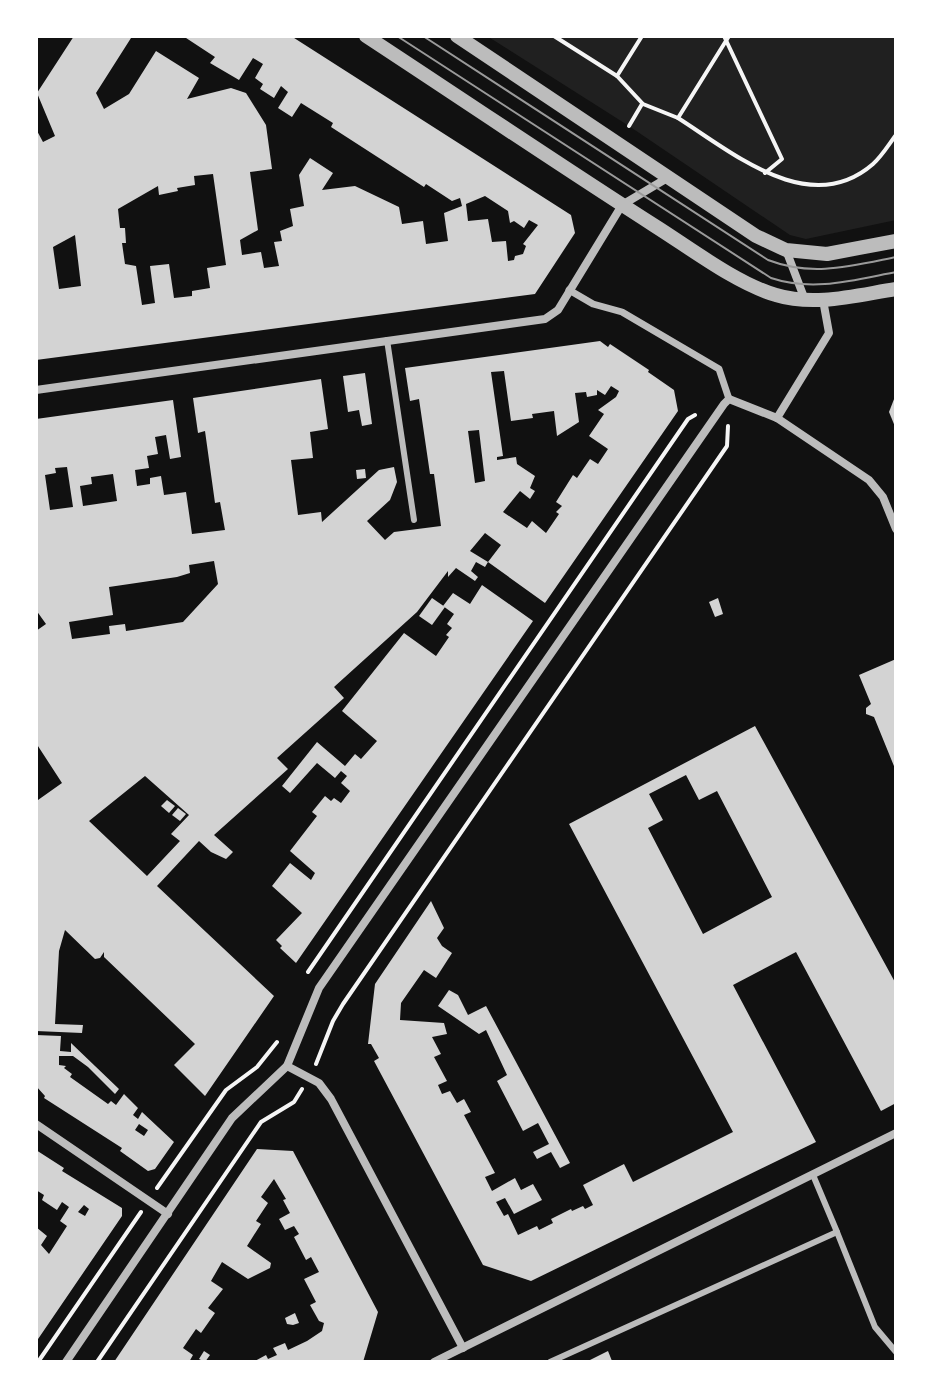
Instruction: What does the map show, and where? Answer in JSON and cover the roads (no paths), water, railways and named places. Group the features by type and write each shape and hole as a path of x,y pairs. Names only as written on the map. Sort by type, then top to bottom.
{"street":[{"path":"366,36 622,205 729,272 775,295 805,301 896,289"},
{"path":"457,36 756,236 786,250 827,254 896,241"},
{"path":"36,390 545,319 558,310 622,205 670,177"},
{"path":"786,250 805,301"},
{"path":"569,290 593,304 622,312 719,369 729,399 777,418 869,480 883,497 896,529"},
{"path":"777,418 829,333 823,300"},
{"path":"66,1362 232,1118 287,1066 319,988 703,431 729,399"},
{"path":"287,1066 319,1083 331,1099 463,1348"},
{"path":"36,1124 168,1214"},
{"path":"434,1362 896,1133"}],"lane":[{"path":"387,340 414,520"},
{"path":"813,1175 875,1327 896,1352"},
{"path":"550,1362 837,1232"}],"tram line":[{"path":"397,36 771,278 818,284 896,272"},
{"path":"423,36 768,260 816,269 896,257"}]}
